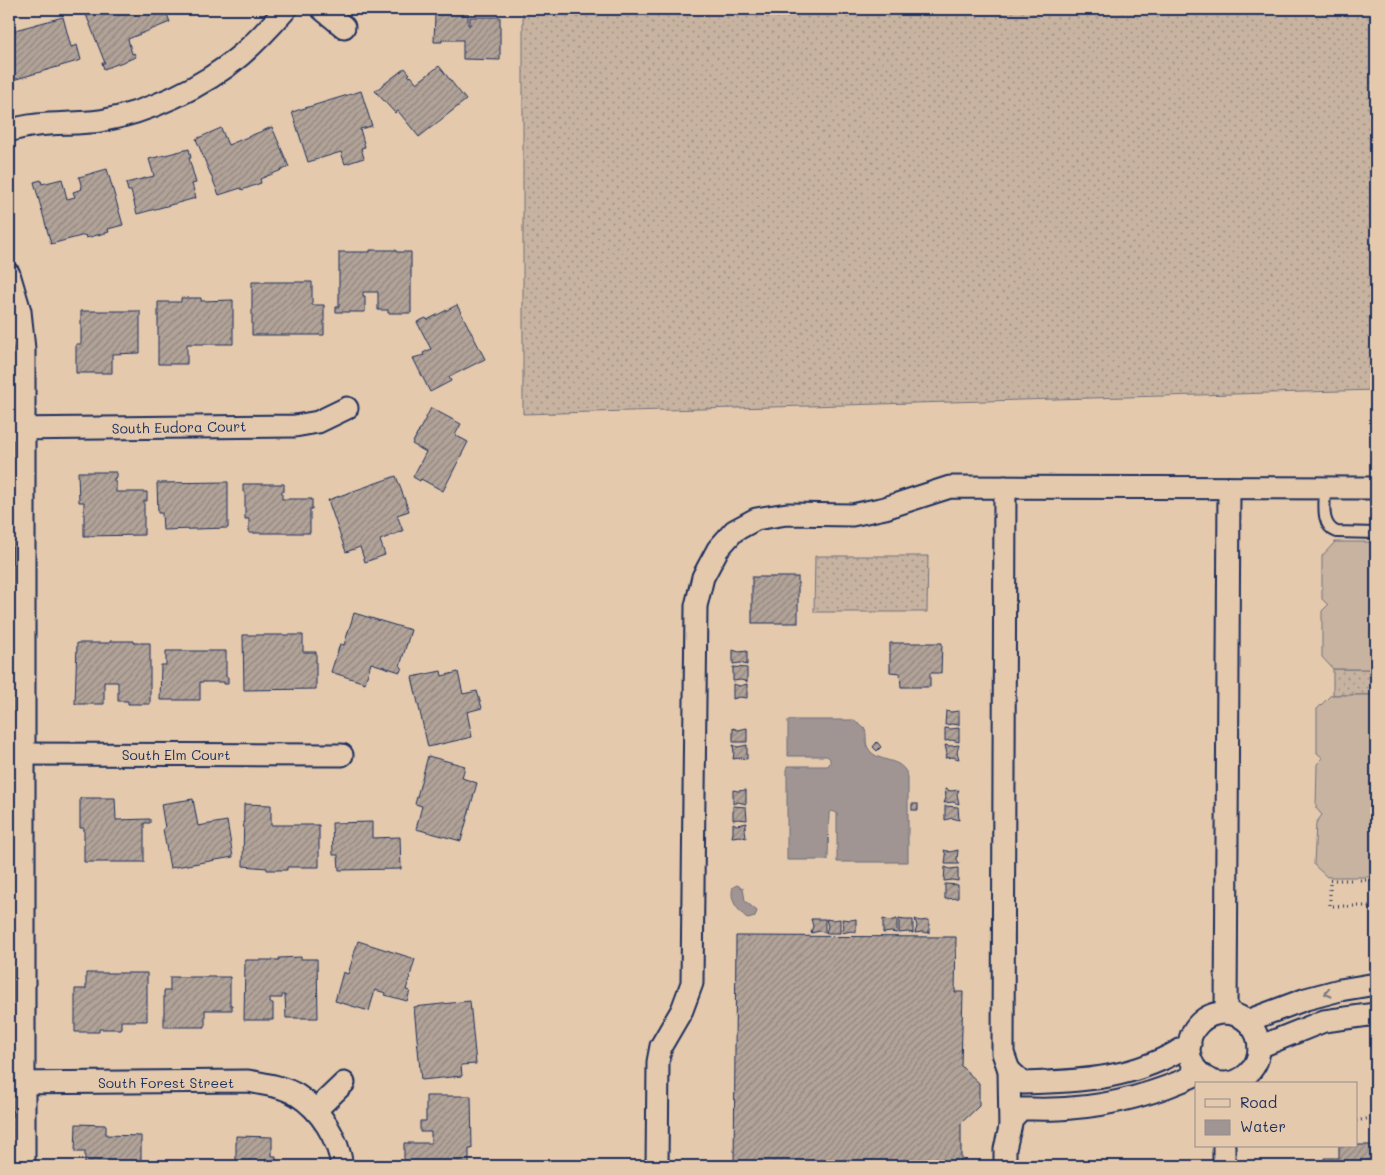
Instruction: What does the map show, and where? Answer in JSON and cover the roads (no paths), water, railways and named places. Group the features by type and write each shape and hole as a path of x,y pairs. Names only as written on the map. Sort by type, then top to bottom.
{"street":[{"path":"9,131 32,126 100,120 131,113 162,102 192,87 240,56 286,9"},
{"path":"322,9 344,27"},
{"path":"9,274 20,311 24,349 17,429 17,1083 24,1166"},
{"name":"South Eudora Court","path":"17,429 295,426 318,422 347,408"},
{"path":"657,1166 658,1062 661,1046 682,1010 692,983 696,606 703,576 718,549 734,531 756,519 787,514 852,515 885,508 950,487 1376,488"},
{"path":"1005,487 1002,1053 1009,1070 1010,1129"},
{"path":"1226,1013 1229,488"},
{"name":"South Elm Court","path":"17,754 342,755"},
{"path":"1247,1021 1306,998 1376,984"},
{"path":"1217,1082 1207,1079 1194,1065 1190,1054 1190,1044 1198,1025 1211,1016 1226,1013 1236,1015 1247,1021 1257,1037 1259,1047 1256,1063 1245,1076 1232,1082"},
{"path":"1259,1047 1324,1021 1376,1014"},
{"path":"1009,1070 1023,1083 1112,1076 1139,1069 1170,1057 1190,1044"},
{"path":"1005,1166 1005,1149 1012,1119 1021,1109 1070,1108 1109,1103 1167,1088 1200,1073"},
{"name":"South Forest Street","path":"17,1083 248,1081 272,1085 296,1094 316,1110 331,1133 342,1166"},
{"path":"316,1110 344,1083"},
{"path":"1224,1148 1224,1166"}],"lane":[{"path":"1325,488 1326,520 1327,526 1331,530 1337,532 1376,533"}],"water":[{"path":"788,720 854,720 865,729 867,746 872,753 901,766 905,770 908,777 908,862 837,862 837,813 832,811 829,813 828,860 787,860 787,766 828,766 830,763 830,759 827,756 788,756"},
{"path":"737,885 743,888 745,901 757,911 755,917 748,919 735,905 732,892 733,887"}]}
